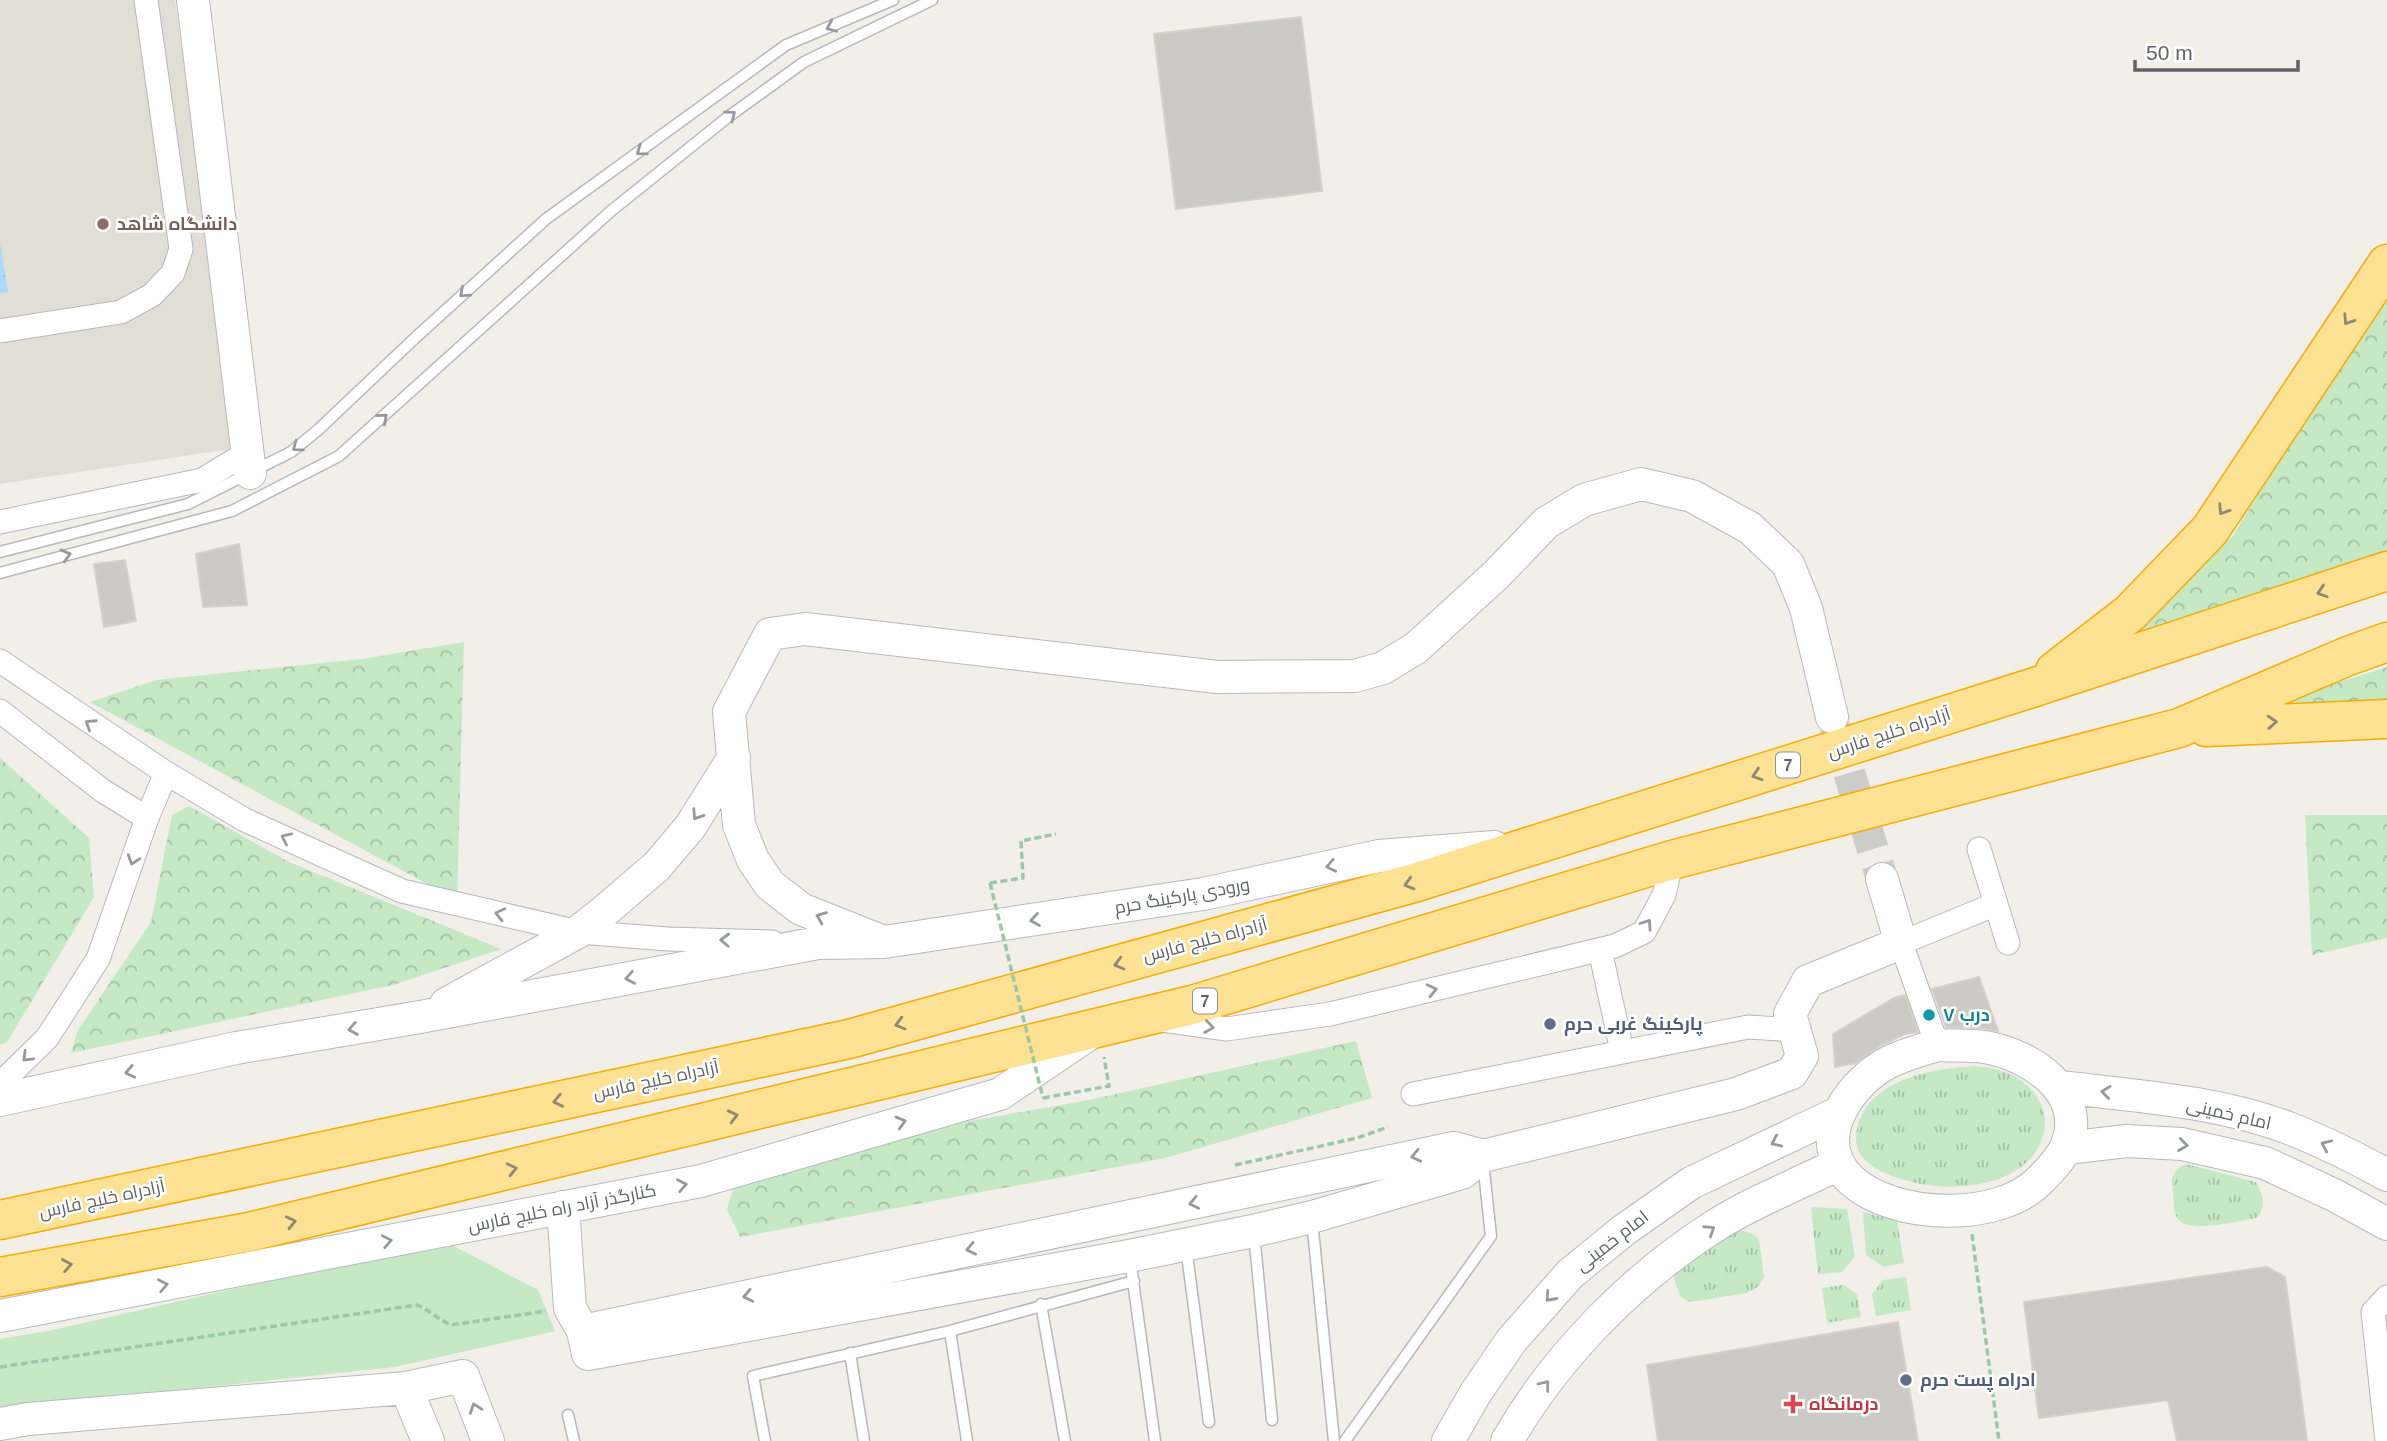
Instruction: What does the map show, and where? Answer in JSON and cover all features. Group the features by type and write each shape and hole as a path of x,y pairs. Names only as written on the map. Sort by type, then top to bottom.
{"highway":[{"path":"2032,688 2130,613 2210,530 2387,264"},
{"name":"آزادراه خلیج فارس","path":"0,1220 849,1039 1417,882 2032,688 2387,571"},
{"name":"7","path":"0,1277 250,1232 1192,1005 1672,860 2179,728 2387,642"},
{"path":"2179,728 2387,719"}],"street":[{"path":"0,331 121,312 152,295 173,273 181,249 146,0"},
{"path":"0,522 202,480 249,463 193,0"},
{"path":"884,942 801,909 770,885 753,860 739,825 729,712 770,634 805,629 1217,677 1355,676 1382,668 1416,648 1496,575 1546,523 1584,499 1641,484 1692,496 1750,528 1788,564 1807,608 1832,717"},
{"path":"0,661 166,773 245,820 402,891 578,932 668,939 818,943"},
{"path":"0,711 103,791 147,818"},
{"path":"420,1017 578,932 657,866 690,827 734,757"},
{"path":"0,1084 47,1038 98,959 147,818 166,773"},
{"name":"ورودی پارکینگ حرم","path":"818,943 884,942 1203,894 1379,856 1545,842"},
{"path":"1979,849 2008,943"},
{"path":"1142,1017 1227,1029 1317,1016 1615,946 1644,932 1664,895 1672,860"},
{"path":"1882,879 1937,1045"},
{"path":"564,1208 576,1319 588,1354 1131,1269 1185,1244 1312,1217 1462,1173 1483,1156 1736,1094 1792,1073 1802,1056 1790,1014 1808,981 1996,904"},
{"path":"0,1100 236,1048 420,1017 818,943"},
{"path":"1600,950 1622,1051"},
{"name":"کنارگذر آزاد راه خلیج فارس","path":"0,1316 701,1181 1000,1094 1100,1027"},
{"path":"1413,1094 1748,1027 1796,1030"},
{"path":"1937,1045 1985,1047 2016,1056 2043,1071 2060,1087 2069,1107 2071,1127 2066,1148 2036,1184 2014,1196 1969,1211 1918,1210 1868,1193 1851,1180 1838,1164 1833,1139 1838,1113 1857,1084 1884,1064 1937,1045"},
{"name":"امام خمینی","path":"2060,1087 2233,1112 2289,1128 2346,1153 2387,1175"},
{"name":"امام خمینی","path":"1448,1441 1475,1394 1511,1341 1581,1265 1624,1230 1691,1183 1838,1113"},
{"path":"2066,1148 2127,1142 2182,1144 2265,1163 2334,1195 2387,1224"},
{"path":"576,1319 1454,1148 1483,1156"},
{"path":"1507,1441 1523,1412 1578,1343 1643,1280 1715,1225 1838,1164"},
{"path":"2387,1297 2373,1312 2387,1441"},
{"path":"0,1424 41,1418 406,1388 463,1376 488,1441"},
{"path":"406,1388 428,1441"}],"lane":[{"path":"0,552 188,504 249,463 291,452 546,219 786,46 893,0"},
{"path":"0,573 232,510 340,456 611,211 728,117 804,62 932,0"},
{"path":"1345,1441 1491,1236 1483,1156"},
{"path":"1312,1217 1334,1441"},
{"path":"1254,1231 1272,1420"},
{"path":"1185,1244 1209,1422"},
{"path":"765,1441 753,1376 950,1331 1041,1304 1131,1269 1155,1441"},
{"path":"1041,1304 1065,1441"},
{"path":"950,1331 967,1441"},
{"path":"850,1353 864,1441"},
{"path":"568,1415 574,1441"}],"path":[{"path":"1056,834 1021,841 1023,878 990,883 1043,1098 1109,1086"},
{"path":"1224,1167 1357,1138 1388,1127"},
{"path":"1969,1211 1999,1441"},
{"path":"0,1367 416,1305 451,1325 576,1319"}],"shaded area":[{"name":"دانشگاه شاهد","path":"0,0 175,0 237,448 0,484"}],"green space":[{"path":"2387,287 2387,554 2258,592 2105,651 2232,537"},
{"path":"464,642 457,900 90,702 156,680 362,659"},
{"path":"2387,667 2387,705 2253,709"},
{"path":"0,758 89,838 94,897 7,1042 0,1045"},
{"path":"189,806 289,862 501,949 393,985 71,1053 78,1030 151,922 172,815"},
{"path":"2305,815 2387,815 2387,938 2312,955"},
{"path":"1356,1041 1372,1098 1165,1158 740,1237 727,1209 736,1180 834,1145 1089,1100"},
{"path":"1974,1066 2000,1070 2022,1081 2035,1094 2041,1105 2045,1115 2042,1139 2033,1155 2020,1168 1986,1183 1948,1187 1906,1180 1884,1173 1865,1160 1858,1148 1856,1133 1865,1109 1876,1096 1906,1079 1941,1070"},
{"path":"2186,1164 2256,1182 2263,1200 2257,1218 2202,1226 2182,1223 2175,1212 2172,1181 2178,1169"},
{"path":"1811,1207 1847,1209 1855,1257 1842,1272 1818,1274"},
{"path":"1863,1212 1897,1221 1904,1263 1884,1267 1866,1255"},
{"path":"1737,1229 1755,1235 1759,1240 1764,1277 1758,1287 1747,1293 1690,1302 1680,1296 1674,1279 1676,1271"},
{"path":"444,1241 538,1290 555,1331 395,1367 0,1409 0,1339 48,1331"},
{"path":"1906,1277 1911,1310 1876,1316 1872,1294 1883,1280"},
{"path":"1844,1285 1857,1294 1861,1317 1827,1323 1822,1288"}],"water":[{"path":"0,242 8,292 0,293"}],"building":[{"path":"1301,17 1322,191 1176,209 1154,34"},
{"path":"239,544 247,605 203,607 196,554"},
{"path":"125,560 136,621 104,627 94,564"},
{"path":"1979,977 1998,1031 1946,1027 1932,989"},
{"path":"1905,995 1918,1032 1905,1034 1880,1046 1855,1063 1835,1067 1833,1034 1894,998"},
{"path":"2267,1267 2285,1277 2307,1441 2177,1441 2168,1400 2039,1418 2024,1302"},
{"path":"1898,1322 1918,1441 1658,1441 1647,1365"}],"tunnel":[{"path":"1835,727 1882,879"}],"place":[{"name":"دانشگاه شاهد","path":"103,224"},
{"name":"درب ۷","path":"1929,1015"},
{"name":"پارکینگ غربی حرم","path":"1550,1024"},
{"name":"ادراه پست حرم","path":"1906,1380"},
{"name":"درمانگاه","path":"1793,1404"}]}
